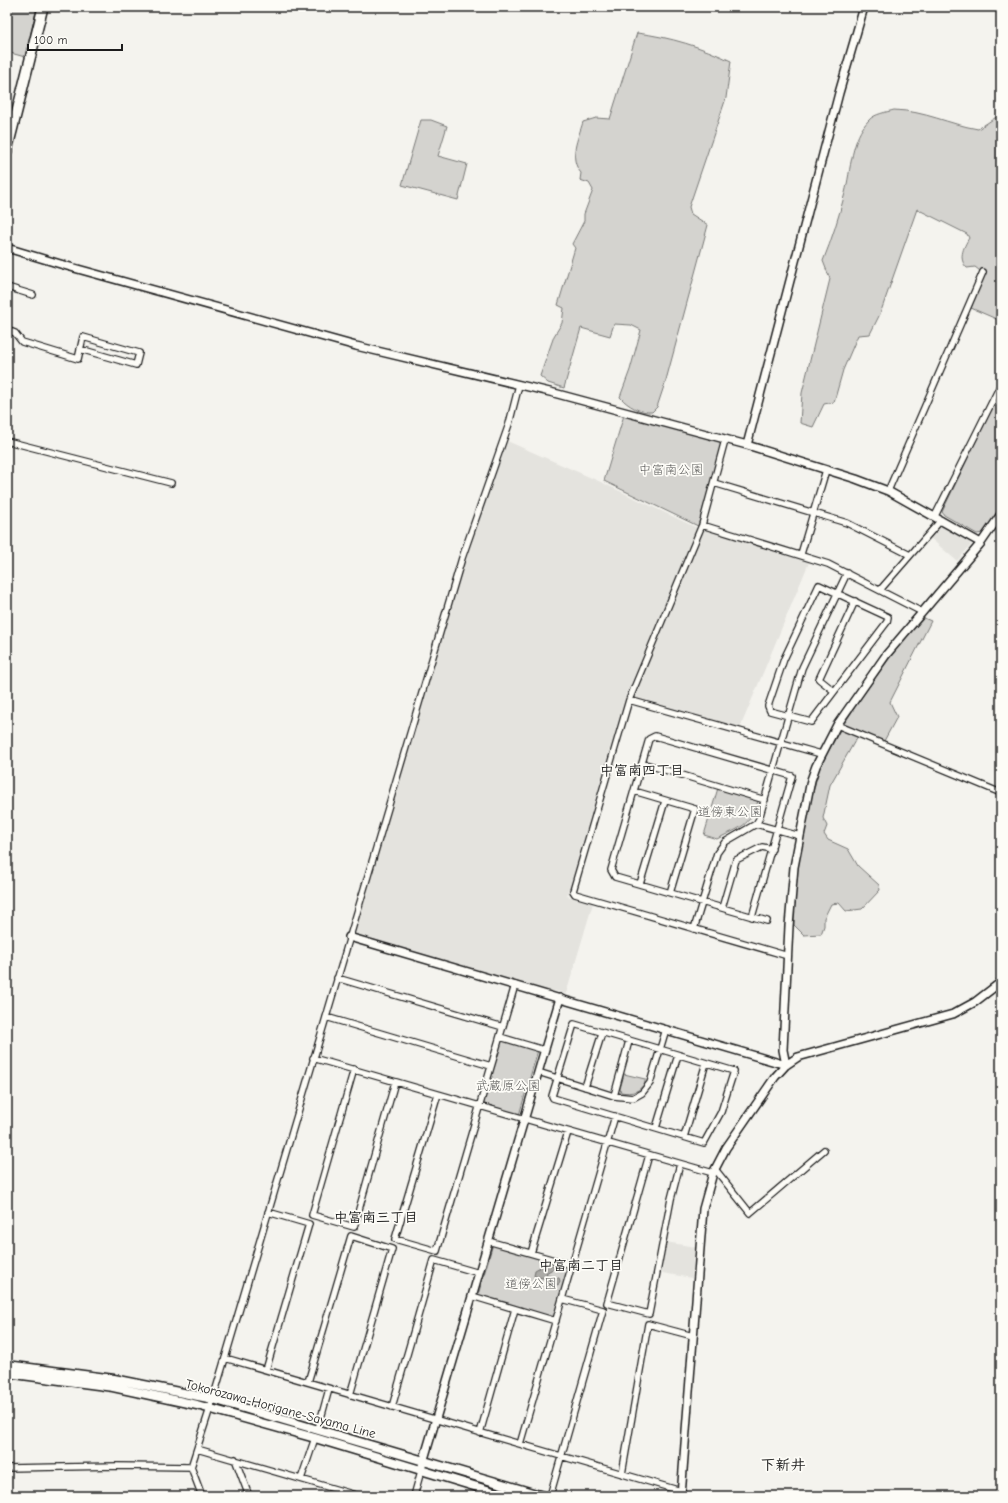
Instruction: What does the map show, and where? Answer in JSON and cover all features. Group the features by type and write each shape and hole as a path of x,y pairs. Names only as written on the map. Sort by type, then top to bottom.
{"main road":[{"path":"7,151 43,7"},
{"name":"Tokorozawa-Horigane-Sayama Line","path":"7,1365 114,1379 213,1400 318,1429 424,1462 543,1496"},
{"name":"Tokorozawa-Horigane-Sayama Line","path":"7,1373 113,1387 210,1409 315,1438 507,1496"}],"street":[{"path":"747,445 839,93 864,7"},
{"path":"7,248 66,266 348,344 519,385 747,445 888,491 981,543"},
{"path":"888,491 983,272"},
{"path":"7,287 33,295"},
{"path":"7,330 15,333 22,342 78,359 80,349 83,337 139,353 136,365 80,349"},
{"path":"880,590 910,555 938,518 1001,384"},
{"path":"202,1496 191,1468 213,1400 462,558 509,424 519,385"},
{"path":"7,440 171,483"},
{"path":"725,440 702,525 629,700 573,892 788,956"},
{"path":"801,554 826,470"},
{"path":"714,483 847,523 910,555"},
{"path":"786,1065 783,1050 791,896 800,836 811,780 821,754 837,724 897,641 981,543 1001,514"},
{"path":"702,525 801,554 828,564 922,612"},
{"path":"694,929 719,848 725,842 756,824 759,819 802,668 847,573"},
{"path":"819,585 838,592 888,617 887,622 811,722 770,711 768,706 784,659 819,585"},
{"path":"834,691 819,680 855,601"},
{"path":"629,700 821,754"},
{"path":"837,724 1001,793"},
{"path":"752,916 792,776 655,736 649,739 611,870 615,877 767,921"},
{"path":"642,763 765,800"},
{"path":"634,791 695,809 670,893"},
{"path":"640,884 665,800"},
{"path":"756,824 800,836"},
{"path":"722,908 736,860 762,847 772,849"},
{"path":"349,937 786,1065"},
{"path":"337,978 503,1026"},
{"path":"225,1358 562,1456 681,1494 703,1208 714,1171 726,1148 774,1077 786,1065 798,1057 953,1014 975,1002 1001,982"},
{"path":"438,1094 395,1239 437,1251 515,985"},
{"path":"414,1496 560,998"},
{"path":"326,1017 491,1066"},
{"path":"574,1024 660,1050 734,1071 721,1112 704,1143 553,1098 552,1096 574,1024"},
{"path":"538,1072 614,1096 633,1098 646,1090 650,1084 666,1029"},
{"path":"585,1087 602,1033"},
{"path":"500,1037 544,1050"},
{"path":"614,1096 629,1041"},
{"path":"656,1128 678,1055"},
{"path":"313,1058 608,1144 680,1164 714,1171 750,1213 824,1150"},
{"path":"684,1137 706,1063"},
{"path":"354,1069 312,1215 354,1227 396,1082"},
{"path":"520,1444 615,1116"},
{"path":"531,1253 568,1132"},
{"path":"649,1155 607,1303 649,1314 671,1198 680,1164"},
{"path":"266,1370 309,1224 268,1212"},
{"path":"308,1382 351,1236 392,1248 350,1395"},
{"path":"488,1240 572,1264"},
{"path":"392,1407 434,1260 479,1273"},
{"path":"472,1296 556,1321"},
{"path":"550,1496 603,1310 562,1299"},
{"path":"480,1433 515,1309"},
{"path":"622,1474 648,1324 693,1336"},
{"path":"318,1429 330,1389"},
{"path":"301,1479 315,1438"},
{"path":"197,1449 359,1496"},
{"path":"235,1459 249,1496"},
{"path":"7,1468 118,1466 191,1468"}],"shaded area":[{"path":"507,441 603,483 697,528 625,698 567,896 593,903 566,994 555,991 553,993 354,936 352,934 464,563"},
{"path":"941,525 969,542 971,545 957,561 929,537 938,526"},
{"path":"705,529 810,560 740,728 634,698 633,695 703,530"},
{"path":"666,1242 695,1247 692,1278 662,1273"},
{"path":"544,1265 552,1265 556,1267 546,1273 550,1276 559,1278 560,1281 558,1285 547,1279 534,1276 535,1270"}],"green space":[{"path":"7,7 37,7 25,57 7,52"},
{"path":"637,33 686,43 731,61 726,98 689,207 691,214 708,225 666,380 657,407 652,412 634,408 620,397 630,370 641,330 631,325 614,324 610,336 581,328 564,388 548,383 540,376 554,336 562,323 564,308 558,305 575,248 572,244 584,221 584,214 593,190 589,183 580,180 581,173 575,161 575,148 583,122 596,118 610,119"},
{"path":"894,110 926,115 978,129 1001,114 1001,321 971,308 984,274 975,267 967,268 964,265 962,253 969,238 967,234 917,209 880,314 870,334 858,335 843,370 834,402 824,404 813,427 800,423 802,393 830,279 823,261 840,210 847,184 852,155 858,136 863,127 871,118"},
{"path":"421,120 431,120 447,126 438,156 467,164 458,200 402,185"},
{"path":"1001,389 1001,508 983,533 977,534 944,515 942,512"},
{"name":"中富南公園","path":"624,415 720,441 722,443 698,526 604,481"},
{"path":"924,618 931,621 890,702 897,717 884,741 866,734 856,739 830,785 823,818 827,826 824,834 828,840 848,849 858,866 879,885 880,890 862,909 846,911 839,903 831,904 824,918 824,926 821,934 804,935 794,925 793,901 804,829 819,768 860,699 900,644"},
{"name":"道傍東公園","path":"718,788 758,801 755,810 748,821 738,829 717,839 704,835"},
{"name":"武蔵原公園","path":"503,1040 538,1050 519,1115 482,1103 501,1041"},
{"path":"624,1074 645,1079 645,1082 641,1088 635,1092 621,1092 620,1089"},
{"name":"道傍公園","path":"493,1244 566,1266 568,1268 554,1316 552,1317 478,1295"}],"district":[{"name":"中富南四丁目","path":"642,770"},
{"name":"中富南三丁目","path":"376,1217"},
{"name":"中富南二丁目","path":"581,1265"},
{"name":"下新井","path":"783,1465"}]}
